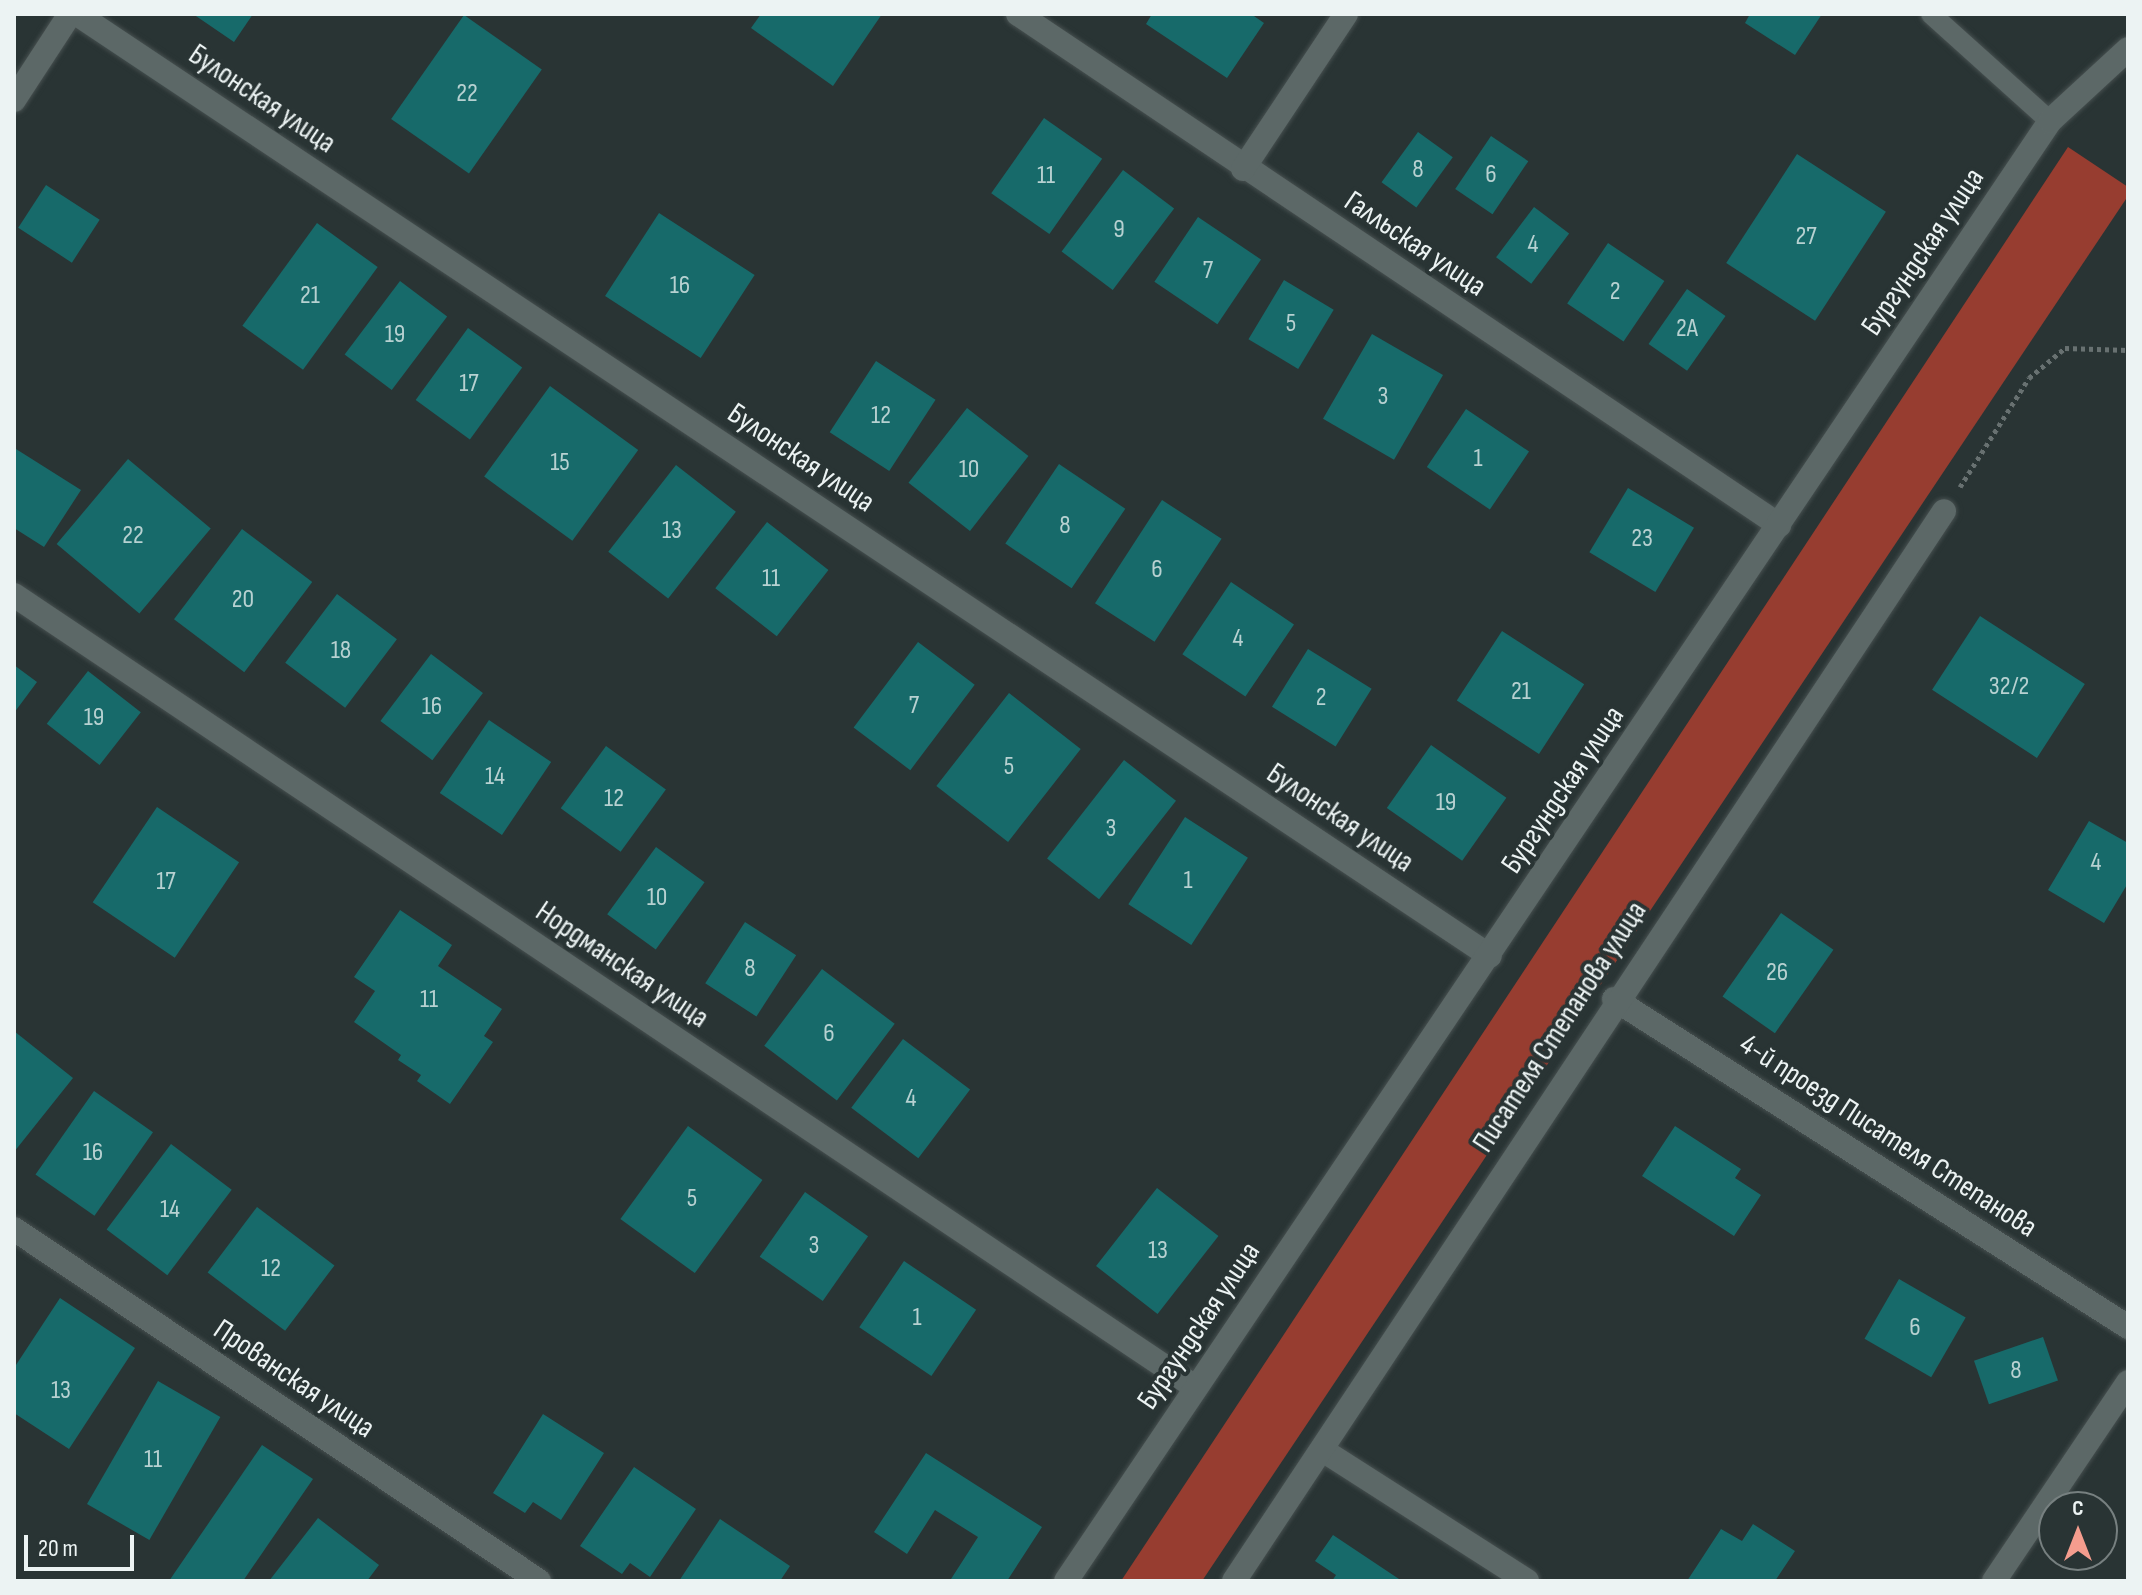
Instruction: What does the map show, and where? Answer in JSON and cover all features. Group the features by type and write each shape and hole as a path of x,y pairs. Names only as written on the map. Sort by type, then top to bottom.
{"street":[{"path":"14,100 70,14"},
{"name":"Булонская улица","path":"77,14 1490,956"},
{"name":"Галльская улица","path":"1018,14 1243,169 1779,525"},
{"path":"1243,169 1346,14"},
{"name":"Бургундская улица","path":"1066,1581 2050,121 2128,49"},
{"name":"Писателя Степанова улица","path":"1234,1581 1324,1451 1614,999 1944,511"},
{"name":"Нордманская улица","path":"14,595 1195,1387"},
{"name":"4-й проезд Писателя Степанова","path":"1614,999 2128,1327"},
{"name":"Прованская улица","path":"14,1229 539,1581"},
{"path":"1994,1581 2128,1382"},
{"path":"1324,1451 1527,1581"}],"lane":[{"path":"1931,14 2050,121"}],"path":[{"path":"1944,511 2029,378 2065,348 2128,350"}],"shaded area":[{"path":"2068,147 2128,187 2128,196 1202,1581 1121,1581"}],"building":[{"path":"193,14 253,14 234,42"},
{"path":"761,14 882,14 833,86 751,28"},
{"path":"1152,14 1251,14 1264,23 1227,78 1146,24"},
{"path":"1750,14 1822,14 1795,55 1745,23"},
{"path":"464,15 542,69 469,174 391,119"},
{"path":"1044,118 1102,159 1049,234 991,193"},
{"path":"1418,132 1453,157 1416,207 1382,182"},
{"path":"1491,136 1528,161 1493,214 1455,189"},
{"path":"1797,154 1886,212 1815,321 1726,263"},
{"path":"1123,170 1174,209 1113,290 1062,251"},
{"path":"46,185 100,220 72,263 18,228"},
{"path":"1534,207 1569,233 1531,284 1496,257"},
{"path":"659,213 755,275 701,358 605,296"},
{"path":"1198,217 1261,259 1217,324 1154,282"},
{"path":"317,223 378,267 303,370 242,326"},
{"path":"1608,243 1664,281 1624,342 1567,304"},
{"path":"1284,280 1334,310 1298,369 1248,339"},
{"path":"400,281 447,317 392,390 345,354"},
{"path":"1687,289 1726,316 1687,371 1649,344"},
{"path":"468,328 522,367 470,439 416,400"},
{"path":"1372,334 1443,375 1394,460 1323,419"},
{"path":"876,361 936,400 889,471 830,432"},
{"path":"550,386 638,450 572,541 484,477"},
{"path":"967,408 1028,456 970,531 909,483"},
{"path":"1466,409 1529,451 1490,510 1427,467"},
{"path":"16,449 81,490 44,547 14,528"},
{"path":"128,459 211,528 139,613 57,544"},
{"path":"1059,464 1125,509 1072,588 1005,544"},
{"path":"676,465 736,512 668,598 608,552"},
{"path":"1628,488 1694,528 1655,592 1589,552"},
{"path":"1162,500 1222,539 1155,642 1095,603"},
{"path":"767,522 828,570 777,636 715,588"},
{"path":"242,529 312,582 244,672 174,619"},
{"path":"1231,582 1294,624 1245,697 1182,654"},
{"path":"337,594 397,639 345,708 285,663"},
{"path":"1980,616 2085,684 2037,758 1932,690"},
{"path":"1502,631 1584,684 1539,754 1457,701"},
{"path":"918,642 975,685 910,770 854,727"},
{"path":"1308,649 1372,689 1336,746 1272,707"},
{"path":"431,654 483,693 432,760 380,721"},
{"path":"14,665 37,682 14,713"},
{"path":"88,671 141,712 100,765 47,724"},
{"path":"1009,693 1081,749 1008,842 936,786"},
{"path":"489,720 551,762 502,835 440,793"},
{"path":"1431,745 1506,798 1462,861 1387,808"},
{"path":"606,746 666,789 621,852 561,808"},
{"path":"1124,760 1176,801 1099,899 1047,859"},
{"path":"157,807 239,862 175,958 93,902"},
{"path":"1185,817 1248,858 1191,945 1128,904"},
{"path":"2089,821 2128,843 2128,883 2104,923 2048,890"},
{"path":"656,847 705,882 656,949 607,914"},
{"path":"400,910 452,945 438,966 502,1009 484,1036 493,1042 450,1104 417,1081 421,1075 398,1060 401,1055 354,1022 375,991 354,977"},
{"path":"1781,913 1833,950 1775,1033 1722,997"},
{"path":"745,922 796,955 756,1016 705,983"},
{"path":"822,969 895,1024 837,1100 764,1046"},
{"path":"14,1031 73,1078 14,1152"},
{"path":"903,1039 970,1090 918,1158 851,1108"},
{"path":"94,1091 153,1132 94,1216 35,1175"},
{"path":"688,1126 762,1180 695,1273 620,1219"},
{"path":"1675,1126 1741,1169 1735,1178 1761,1195 1734,1236 1642,1176"},
{"path":"171,1144 232,1190 167,1275 107,1229"},
{"path":"1157,1188 1218,1236 1158,1314 1096,1266"},
{"path":"805,1192 868,1236 823,1301 760,1257"},
{"path":"257,1207 334,1265 285,1331 208,1272"},
{"path":"904,1261 976,1310 931,1376 859,1327"},
{"path":"1899,1279 1966,1318 1931,1377 1864,1339"},
{"path":"60,1298 135,1348 69,1449 14,1413 14,1368"},
{"path":"2043,1337 2058,1380 1989,1404 1974,1361"},
{"path":"158,1381 220,1417 149,1540 87,1504"},
{"path":"543,1414 604,1453 561,1520 533,1502 525,1513 493,1493"},
{"path":"262,1445 313,1479 243,1581 169,1581"},
{"path":"926,1453 1042,1527 1007,1581 951,1579 978,1537 935,1510 907,1554 874,1532"},
{"path":"634,1467 696,1509 650,1577 630,1563 622,1574 580,1546"},
{"path":"318,1518 379,1565 367,1581 269,1581"},
{"path":"720,1519 790,1566 780,1581 679,1581"},
{"path":"1753,1524 1795,1551 1775,1581 1687,1581 1721,1529 1742,1541"},
{"path":"1333,1535 1402,1581 1332,1581 1336,1575 1315,1561"}]}
